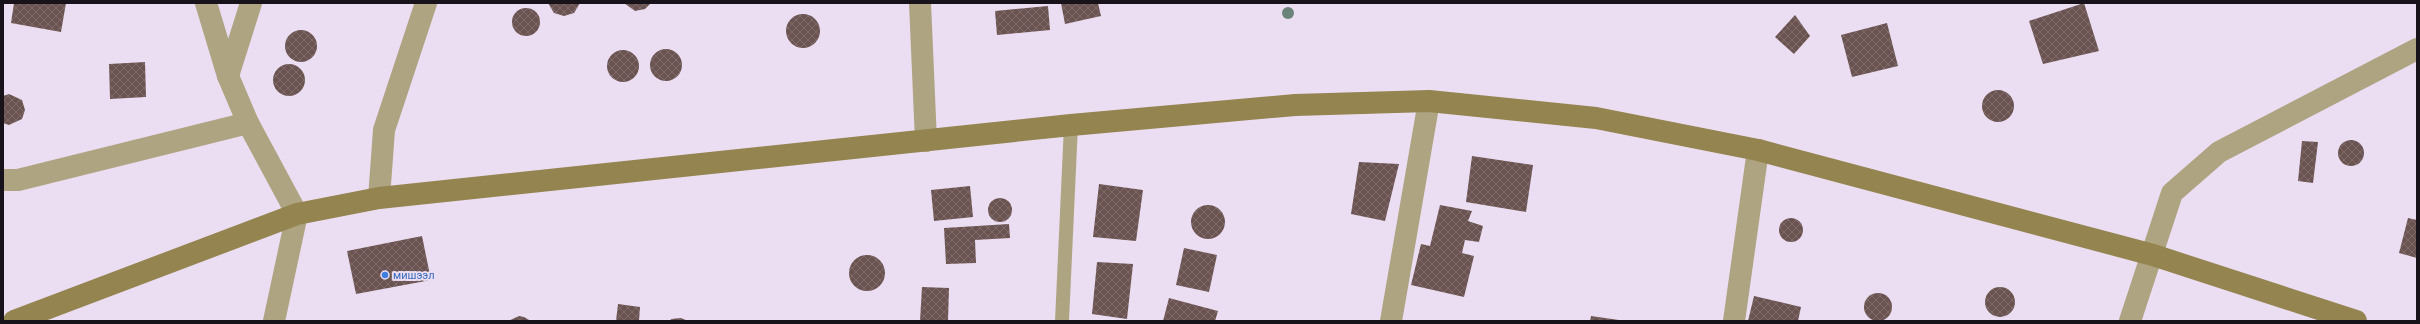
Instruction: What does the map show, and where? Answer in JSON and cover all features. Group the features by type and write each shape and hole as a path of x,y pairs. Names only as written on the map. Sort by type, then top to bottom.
{"street":[{"path":"206,3 228,76 248,123 297,214 274,321"},
{"path":"228,76 252,3"},
{"path":"380,198 384,130 426,3"},
{"path":"920,3 926,141"},
{"path":"2130,321 2154,256 2172,194 2219,152 2417,49"},
{"path":"14,321 297,214 380,198 1071,125 1295,104 1429,101 1596,118 1758,150 2154,256 2356,321"},
{"path":"1391,321 1429,101"},
{"path":"3,180 18,180 248,123"},
{"path":"1734,321 1758,150"}],"lane":[{"path":"1062,321 1071,125"}],"building":[{"path":"14,3 66,3 61,32 11,23"},
{"path":"548,3 580,3 574,13 564,16 554,13"},
{"path":"624,3 651,3 645,9 635,11"},
{"path":"1061,3 1098,3 1101,16 1065,24"},
{"path":"2084,3 2099,51 2043,64 2029,21"},
{"path":"1048,6 1050,30 997,35 995,11"},
{"path":"526,8 536,12 540,22 536,32 526,36 516,32 512,22 516,12"},
{"path":"803,14 809,15 815,19 819,25 819,37 815,43 809,47 803,48 797,47 791,43 787,37 786,31 787,25 791,19 797,15"},
{"path":"1795,15 1810,36 1794,54 1775,37"},
{"path":"1887,23 1898,66 1852,77 1841,35"},
{"path":"301,30 312,35 317,46 312,57 301,62 290,57 285,46 290,35"},
{"path":"666,49 677,54 682,65 677,76 666,81 655,76 650,65 655,54"},
{"path":"623,50 634,55 639,66 634,77 623,82 612,77 607,66 612,55"},
{"path":"145,62 146,97 110,99 109,64"},
{"path":"286,64 292,64 302,71 305,80 304,86 298,93 292,96 286,96 276,89 273,83 273,77 280,67"},
{"path":"1998,90 2007,93 2011,97 2014,106 2011,115 2007,119 1998,122 1989,119 1985,115 1982,106 1985,97 1989,93"},
{"path":"9,94 22,100 25,110 22,119 9,125 3,123 3,96"},
{"path":"2351,140 2360,144 2364,153 2360,162 2351,166 2342,162 2338,153 2342,144"},
{"path":"2302,141 2318,142 2313,183 2298,181"},
{"path":"1472,156 1533,165 1526,212 1466,202"},
{"path":"1359,162 1399,164 1385,221 1351,214"},
{"path":"1099,184 1143,190 1136,241 1093,237"},
{"path":"970,186 973,217 934,221 931,190"},
{"path":"1000,198 1009,201 1012,210 1009,219 1000,222 991,219 988,210 991,201"},
{"path":"1205,205 1211,205 1215,206 1222,212 1225,222 1224,229 1218,236 1211,239 1205,239 1201,238 1194,232 1191,225 1191,219 1192,215 1198,208"},
{"path":"1440,205 1472,211 1468,221 1483,226 1479,242 1465,240 1462,253 1474,256 1464,297 1411,285 1421,244 1430,246"},
{"path":"1791,218 1799,222 1803,230 1799,238 1791,242 1783,238 1779,230 1783,222"},
{"path":"2408,218 2417,220 2417,258 2399,253"},
{"path":"1009,224 1010,238 975,240 976,263 946,264 944,228"},
{"path":"422,236 431,280 356,294 347,251"},
{"path":"1184,248 1217,255 1209,292 1176,285"},
{"path":"867,255 880,260 885,273 880,286 867,291 854,286 849,273 854,260"},
{"path":"1097,262 1133,264 1127,319 1092,314"},
{"path":"922,287 949,288 948,321 920,321"},
{"path":"2000,287 2006,288 2014,296 2014,308 2006,316 2000,317 1994,316 1986,308 1985,302 1986,296 1994,288"},
{"path":"1878,293 1888,297 1892,307 1888,317 1878,321 1868,317 1864,307 1868,297"},
{"path":"1754,296 1801,307 1798,321 1748,321"},
{"path":"1169,298 1218,311 1215,321 1163,321"},
{"path":"618,304 640,307 639,321 616,321"},
{"path":"519,316 524,317 531,321 508,321"},
{"path":"1591,316 1619,320 1619,321 1590,321"},
{"path":"681,318 688,321 670,321 671,319"}],"place":[{"name":"мишээл","path":"385,275"}]}
